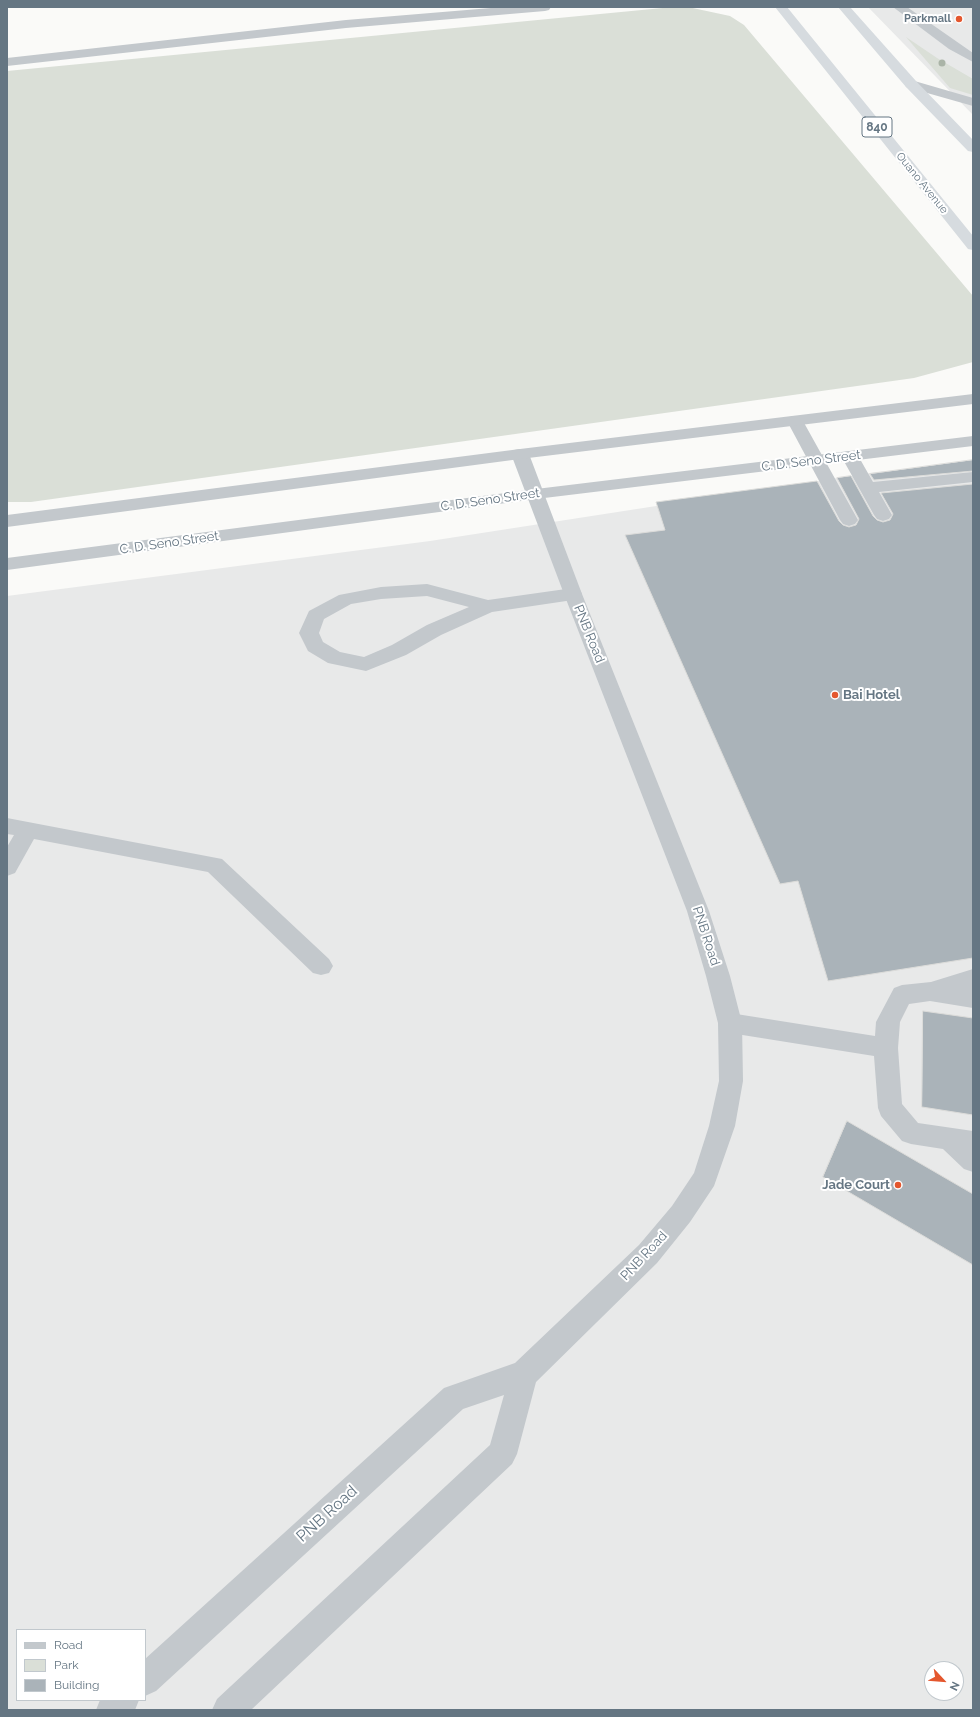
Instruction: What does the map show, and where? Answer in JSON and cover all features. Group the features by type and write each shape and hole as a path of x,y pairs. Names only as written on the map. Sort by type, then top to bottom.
{"highway":[{"name":"Ouano Avenue","path":"781,7 973,246"},
{"path":"844,7 911,84 973,148"}],"street":[{"path":"7,62 346,24 545,7"},
{"path":"899,7 953,46 973,58"},
{"path":"338,13 346,24"},
{"path":"911,84 973,102"},
{"path":"7,521 520,454 973,399"},
{"path":"795,421 849,520"},
{"name":"C. D. Seno Street","path":"7,564 536,494 973,440"},
{"name":"PNB Road","path":"146,1679 454,1398 524,1374 648,1254 682,1214 705,1178 722,1126 731,1081 730,1023 718,976 698,911 573,594 520,454"},
{"path":"850,456 883,515"},
{"path":"868,488 973,477"},
{"path":"488,606 427,590 381,593 346,599 316,615 309,633 315,646 334,658 366,664 399,650 434,630 488,606 573,594"},
{"path":"7,867 17,828 214,865 321,966"},
{"path":"973,979 930,992 902,995 888,1022 886,1048 890,1108 911,1133 961,1141 973,1161"},
{"path":"930,992 973,998"},
{"path":"730,1023 886,1048"},
{"path":"228,1710 502,1454 524,1374"},
{"path":"112,1710 122,1701"}],"shaded area":[{"name":"Parkmall","path":"868,7 973,7 973,115"},
{"path":"973,465 973,1710 7,1710 7,596 430,541 876,472"}],"green space":[{"path":"673,7 688,7 730,16 744,25 973,296 973,362 914,378 31,502 7,502 7,71"},
{"path":"906,37 937,58 973,79 973,95 950,88"}],"building":[{"path":"973,460 973,471 874,480 870,474"},
{"name":"Bai Hotel","path":"851,476 873,516 877,520 883,522 890,520 893,514 881,493 973,484 973,958 828,981 798,881 780,884 625,535 665,530 656,502 817,481 839,521 843,525 849,527 856,525 859,519 837,478"},
{"path":"923,1011 973,1018 973,1115 922,1107"},
{"name":"Jade Court","path":"847,1121 973,1194 973,1265 823,1177"}],"place":[{"name":"Parkmall","path":"959,19"},
{"name":"Bai Hotel","path":"835,695"},
{"name":"Jade Court","path":"898,1185"}]}
